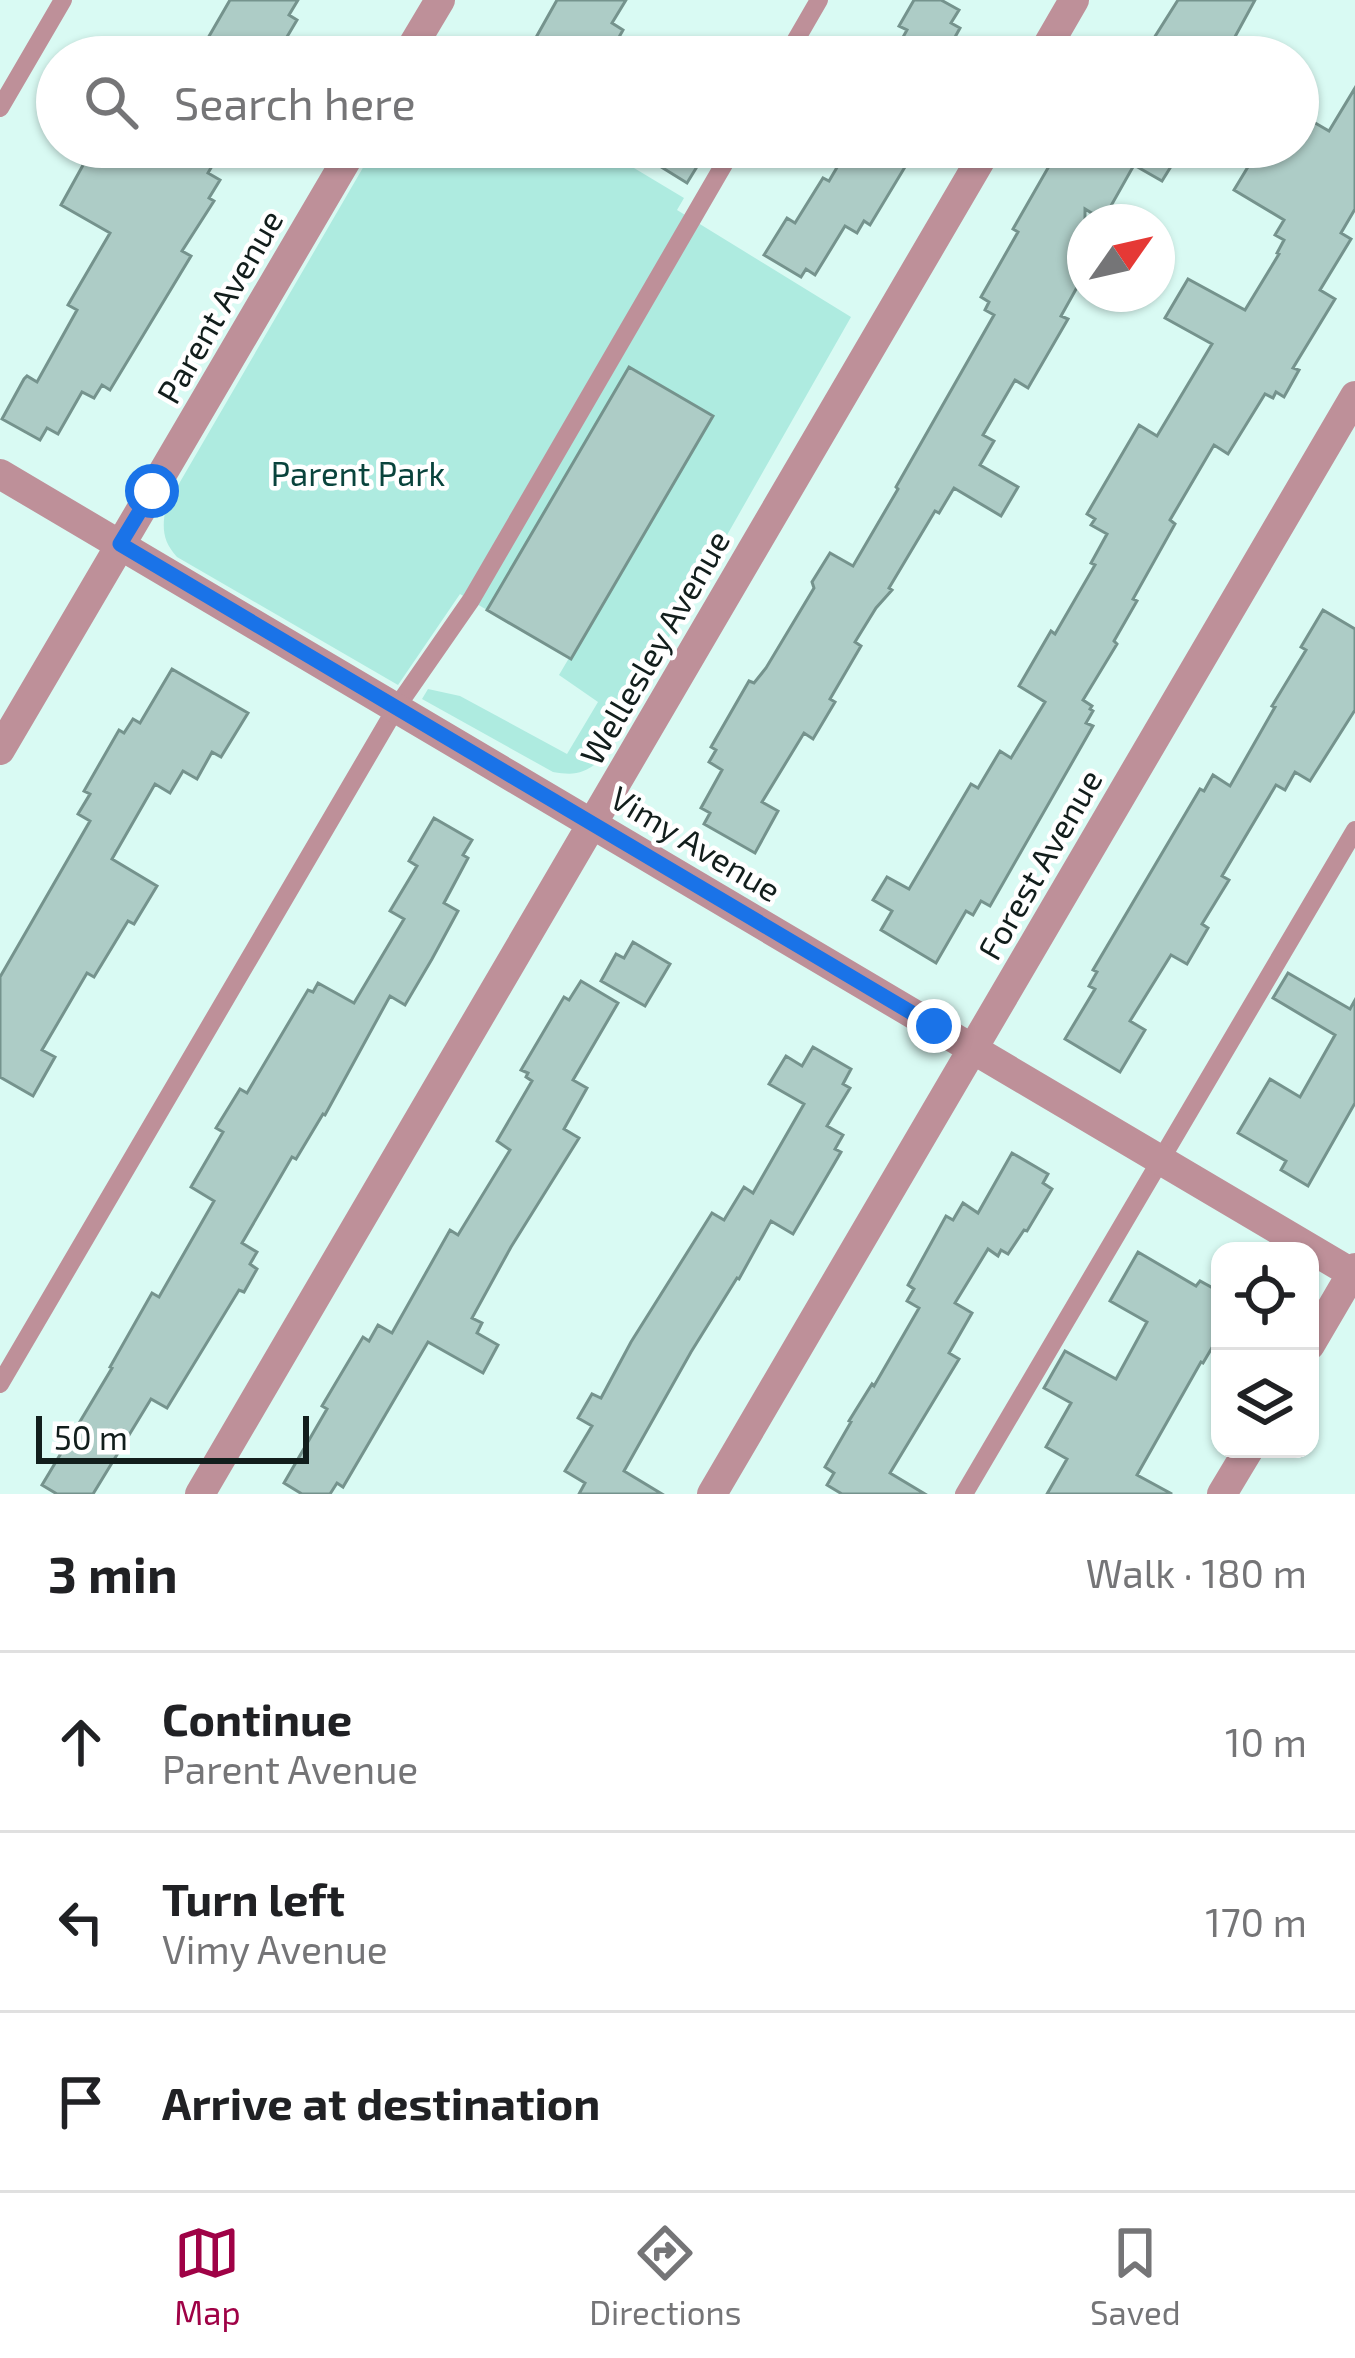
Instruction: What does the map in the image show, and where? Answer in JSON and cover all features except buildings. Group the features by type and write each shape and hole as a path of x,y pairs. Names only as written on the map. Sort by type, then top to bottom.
{"street":[{"path":"419,36 440,0"},
{"path":"1053,36 1074,0"},
{"name":"Parent Avenue","path":"0,750 342,168"},
{"name":"Wellesley Avenue","path":"200,1494 976,168"},
{"name":"Forest Avenue","path":"712,1494 1355,396"},
{"name":"Vimy Avenue","path":"0,474 1354,1272"},
{"path":"1319,1330 1354,1272"},
{"path":"1222,1494 1244,1458"}],"lane":[{"path":"43,36 64,0"},
{"path":"798,36 819,0"},
{"path":"0,108 36,47"},
{"path":"0,1384 396,708 471,600 722,168"},
{"path":"964,1494 1355,830"}],"green space":[{"name":"Parent Park","path":"363,168 634,168 684,198 677,210 851,317 598,762 582,772 553,772 422,699 428,689 460,696 567,754 598,702 559,675 712,416 630,367 487,610 460,594 398,685 177,557 166,539 166,506"}],"route":[{"path":"152,491 120,544 934,1026"}]}
